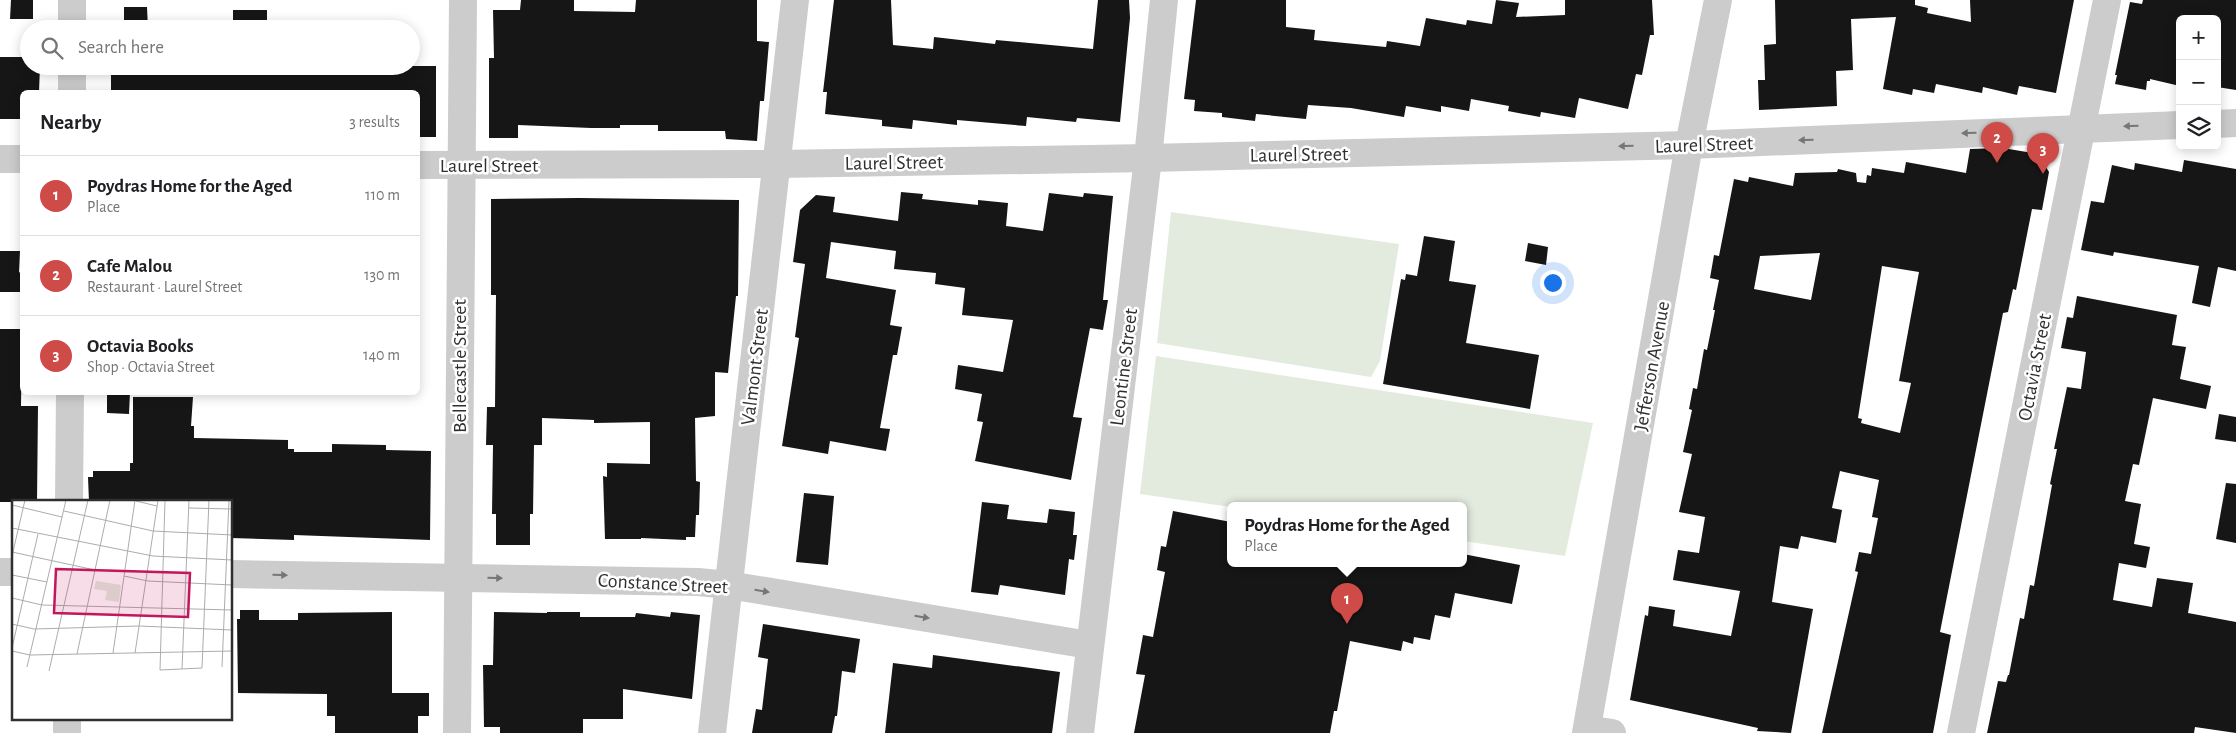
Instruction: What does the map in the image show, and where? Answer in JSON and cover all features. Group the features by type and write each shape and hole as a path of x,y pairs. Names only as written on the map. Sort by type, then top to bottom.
{"street":[{"path":"72,0 72,20"},
{"name":"Bellecastle Street","path":"457,733 460,165 463,0"},
{"name":"Valmont Street","path":"712,733 778,164 795,0"},
{"name":"Leontine Street","path":"1080,733 1148,158 1164,0"},
{"name":"Jefferson Avenue","path":"1595,732 1689,145 1718,0"},
{"name":"Octavia Street","path":"1961,733 2106,0"},
{"path":"72,75 72,90"},
{"path":"2221,124 2236,123"},
{"name":"Laurel Street","path":"420,165 778,164 1148,158 1689,145 2176,125"},
{"path":"0,158 20,159"},
{"path":"69,500 70,395"},
{"name":"Constance Street","path":"232,574 698,582 729,585 1089,645"},
{"path":"67,720 67,733"}],"shaded area":[{"path":"1171,212 1399,244 1380,361 1371,377 1157,343"},
{"path":"1156,356 1593,423 1565,556 1467,542 1467,502 1227,502 1227,506 1140,494"}],"building":[{"path":"11,0 33,0 33,19 10,19"},
{"path":"521,0 574,0 574,11 635,12 636,0 757,0 757,41 769,42 764,101 760,101 757,141 726,139 725,131 658,131 658,125 620,125 620,128 591,128 518,125 518,138 489,138 489,58 494,58 493,10 520,10"},
{"path":"834,0 891,0 893,45 933,49 934,37 995,44 996,40 1093,49 1098,0 1129,0 1130,18 1120,122 1077,118 1076,122 1027,117 1026,126 957,120 957,125 913,120 912,129 882,126 882,120 825,114 827,92 823,92"},
{"path":"1196,0 1286,0 1286,27 1315,30 1314,40 1386,47 1387,41 1420,46 1426,18 1466,25 1467,20 1492,24 1496,0 1519,3 1516,17 1565,15 1565,0 1652,0 1654,35 1650,35 1642,75 1636,74 1628,109 1579,98 1575,118 1541,112 1540,117 1508,111 1509,106 1471,99 1469,111 1441,106 1441,112 1406,106 1404,117 1351,108 1308,105 1306,119 1256,114 1255,121 1222,117 1222,113 1194,111 1195,100 1184,99"},
{"path":"1775,0 1915,0 1915,5 1928,8 1927,13 1971,22 1970,0 2074,0 2056,93 2019,86 2017,95 1983,87 1982,93 1936,84 1934,93 1913,89 1912,95 1883,89 1896,17 1851,19 1853,70 1836,71 1837,106 1759,110 1758,80 1765,80 1764,45 1776,44"},
{"path":"2143,0 2236,0 2236,90 2221,88 2221,15 2176,15 2176,85 2150,79 2150,81 2147,81 2146,90 2115,84 2117,75 2115,75 2130,2 2142,4"},
{"path":"124,7 147,7 148,20 124,20"},
{"path":"233,10 267,10 267,20 233,20"},
{"path":"0,57 20,57 20,75 40,75 39,90 20,90 20,119 0,119"},
{"path":"420,66 436,66 436,137 420,137 420,90 111,90 111,75 420,75"},
{"path":"2003,148 2038,154 2049,172 2042,210 2032,209 2016,290 2013,289 2008,312 2003,313 1940,632 1951,635 1933,733 1822,733 1858,572 1855,571 1859,552 1871,554 1878,518 1872,517 1879,480 1840,471 1832,508 1842,510 1836,543 1801,536 1798,549 1780,546 1772,602 1813,609 1791,733 1757,731 1758,728 1630,700 1645,615 1648,616 1649,606 1675,610 1673,626 1731,636 1740,591 1673,580 1678,550 1699,553 1705,517 1679,512 1692,454 1683,452 1692,410 1689,409 1693,388 1697,389 1704,349 1707,350 1715,310 1713,310 1719,280 1710,278 1714,255 1719,256 1734,179 1748,182 1749,177 1793,186 1795,173 1837,172 1838,169 1856,173 1857,182 1866,183 1867,175 1871,176 1872,168 1904,173 1906,162 1966,173 1970,149","holes":["1820,253 1811,300 1754,289 1760,256","1882,266 1919,272 1899,381 1911,383 1900,433 1861,423 1862,419 1858,418"]},
{"path":"2184,160 2236,169 2236,271 2218,267 2210,307 2192,303 2199,266 2114,252 2113,256 2081,250 2091,201 2104,203 2112,165 2134,170 2135,163 2182,172"},
{"path":"901,192 923,194 922,199 978,205 978,200 1008,203 1006,226 1043,231 1049,193 1083,197 1084,193 1113,196 1103,300 1108,300 1103,330 1090,328 1073,417 1082,418 1071,480 975,461 983,422 977,421 982,394 955,389 958,365 1003,372 1013,320 962,315 965,288 935,284 936,273 894,269 896,251 831,242 826,278 896,290 890,325 902,327 897,355 893,355 880,428 890,429 886,451 830,441 828,454 782,446 799,338 795,337 805,264 793,262 800,210 816,195 835,197 833,212 898,221"},
{"path":"491,199 739,200 738,296 736,296 728,373 715,372 715,416 695,418 696,481 700,482 699,515 696,515 695,537 686,537 686,540 605,539 603,476 607,477 607,463 650,464 650,422 594,423 594,420 542,418 542,445 534,445 533,514 530,514 530,545 496,545 496,514 492,514 493,445 486,445 487,407 495,407 496,295 491,295"},
{"path":"1424,236 1455,241 1449,281 1476,285 1466,343 1539,355 1530,409 1383,384 1401,279 1405,280 1406,274 1417,276"},
{"path":"1528,243 1548,247 1546,265 1525,261"},
{"path":"0,251 20,251 20,292 0,292"},
{"path":"2077,296 2177,315 2172,345 2186,347 2180,379 2211,386 2206,409 2153,398 2139,465 2133,464 2125,501 2141,504 2134,544 2150,547 2146,568 2119,563 2113,600 2152,607 2157,578 2193,583 2188,613 2236,622 2236,733 2195,727 2194,733 1987,733 1998,681 2006,682 2009,675 2020,618 2024,619 2030,585 2034,586 2052,485 2050,484 2057,449 2054,449 2067,387 2081,389 2086,352 2061,348 2067,317 2073,318"},
{"path":"0,329 20,329 21,406 38,406 37,500 0,502"},
{"path":"107,395 130,395 129,414 107,413"},
{"path":"133,397 193,397 191,426 194,426 194,438 288,440 288,449 294,449 294,452 332,452 332,444 386,445 386,450 431,451 430,540 294,535 294,540 232,538 232,500 89,500 88,477 93,477 93,471 130,471 130,463 133,463"},
{"path":"2219,414 2236,417 2236,442 2215,439"},
{"path":"2226,483 2236,484 2236,543 2216,539"},
{"path":"804,493 834,496 828,565 796,562"},
{"path":"982,502 1009,505 1007,519 1047,523 1049,509 1075,512 1073,535 1077,535 1074,560 1069,559 1065,595 1000,585 998,595 971,592"},
{"path":"1173,511 1227,521 1227,567 1467,567 1467,555 1520,565 1512,604 1455,593 1450,618 1435,615 1430,640 1414,637 1413,644 1403,641 1401,651 1350,641 1337,711 1334,711 1330,733 1134,733 1145,675 1136,674 1143,635 1153,637 1165,572 1157,570 1161,546 1166,547"},
{"path":"240,610 259,610 259,620 298,620 298,613 392,612 392,693 429,693 429,716 418,716 418,733 335,733 335,716 327,716 327,694 238,693 237,619 240,619"},
{"path":"494,612 580,612 580,617 635,617 636,613 670,617 671,612 700,615 692,699 623,689 623,719 583,719 583,733 500,733 500,727 484,727 483,665 493,665"},
{"path":"763,624 860,639 855,673 842,671 837,716 835,716 832,733 752,733 756,709 762,710 768,659 758,657"},
{"path":"933,655 1060,672 1052,733 885,733 893,663 932,668"}],"place":[{"name":"Cafe Malou","path":"1997,163"},
{"name":"Octavia Books","path":"2043,174"},
{"name":"Poydras Home for the Aged","path":"1347,624"}]}
